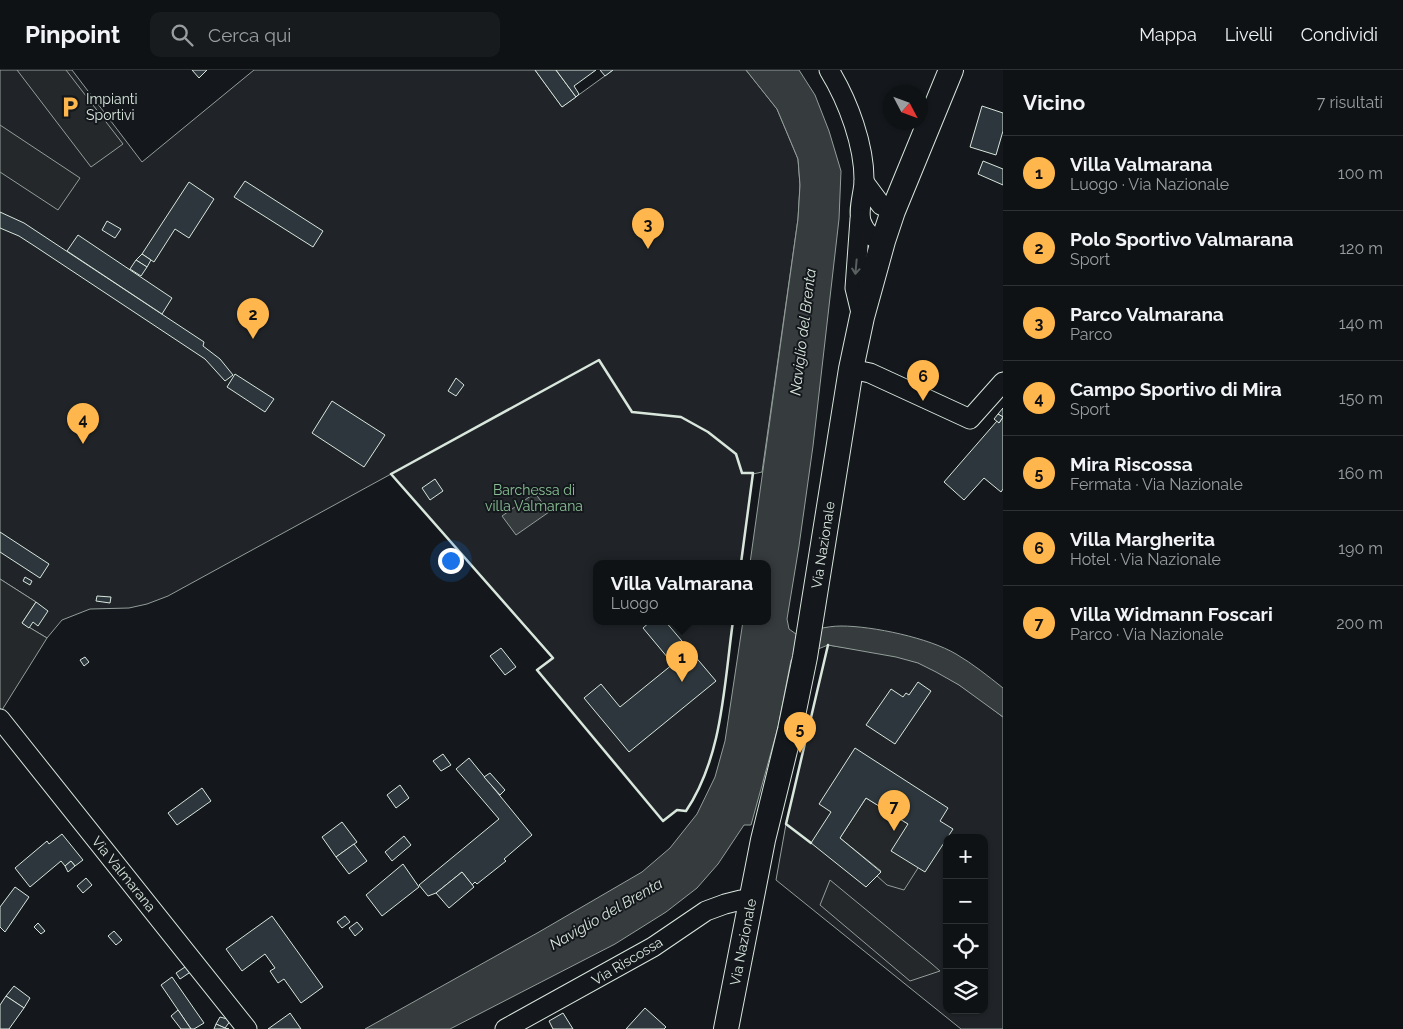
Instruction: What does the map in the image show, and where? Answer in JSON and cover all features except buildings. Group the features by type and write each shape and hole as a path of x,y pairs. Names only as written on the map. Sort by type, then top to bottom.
{"main road":[{"name":"Via Nazionale","path":"726,1029 763,840 790,730 805,657 851,369 862,316 893,211 951,70"}],"street":[{"path":"829,70 841,89 861,152 864,182 855,288 862,316"},
{"path":"864,182 880,205 893,211"},
{"path":"860,219 865,230 871,236 883,240"},
{"path":"851,369 870,372 970,420 1003,382"},
{"name":"Via Valmarana","path":"0,719 247,1029"},
{"name":"Via Riscossa","path":"505,1029 653,947 706,911 741,900 751,901"}],"green space":[{"name":"Barchessa di villa Valmarana","path":"0,70 72,70 142,162 254,70 535,70 562,107 613,70 746,70 777,109 798,159 800,185 798,219 762,472 753,474 741,560 593,560 593,625 733,625 724,694 715,743 708,767 686,811 677,810 663,821 537,670 553,657 391,474 168,596 129,608 90,609 62,620 47,638 22,623 36,602 0,579"},
{"path":"828,645 886,654 919,663 952,681 1003,717 1003,1029 961,1029 776,880 786,824"}],"shaded area":[{"name":"Impianti Sportivi","path":"17,70 66,70 123,144 91,167"},
{"path":"0,125 80,178 58,210 0,172"},
{"path":"0,579 36,602 22,623 47,638 2,710 0,708"},
{"path":"866,798 908,824 918,868 904,890 887,885 877,876 881,871 840,838"},
{"path":"830,880 940,971 910,981 820,905"}],"water":[{"name":"Naviglio del Brenta","path":"746,70 799,70 815,95 829,131 841,171 839,219 813,446 787,619 789,629 796,634 835,626 869,628 916,638 945,648 968,662 1003,688 1003,717 959,685 936,672 918,663 896,657 828,645 791,660 778,727 751,825 744,825 718,864 697,888 666,912 615,944 450,1029 365,1029 642,872 670,848 697,814 715,777 725,741 742,625 771,625 771,560 750,560 798,219 800,185 798,159 777,109"},
{"path":"535,493 549,512 516,535 502,516"}],"wall":[{"path":"733,625 720,719 708,767 686,811 677,810 663,821 537,670 553,658 391,474 599,360 632,412 681,417 708,432 736,454 742,473 753,473 741,560"},
{"path":"811,843 786,824 828,645"}],"place":[{"name":"Impianti Sportivi","path":"70,107"},
{"name":"Parco Valmarana","path":"648,249"},
{"name":"Polo Sportivo Valmarana","path":"253,339"},
{"name":"Villa Margherita","path":"923,401"},
{"name":"Campo Sportivo di Mira","path":"83,444"},
{"name":"Villa Valmarana","path":"682,682"},
{"name":"Mira Riscossa","path":"800,753"},
{"name":"Villa Widmann Foscari","path":"894,831"}]}
